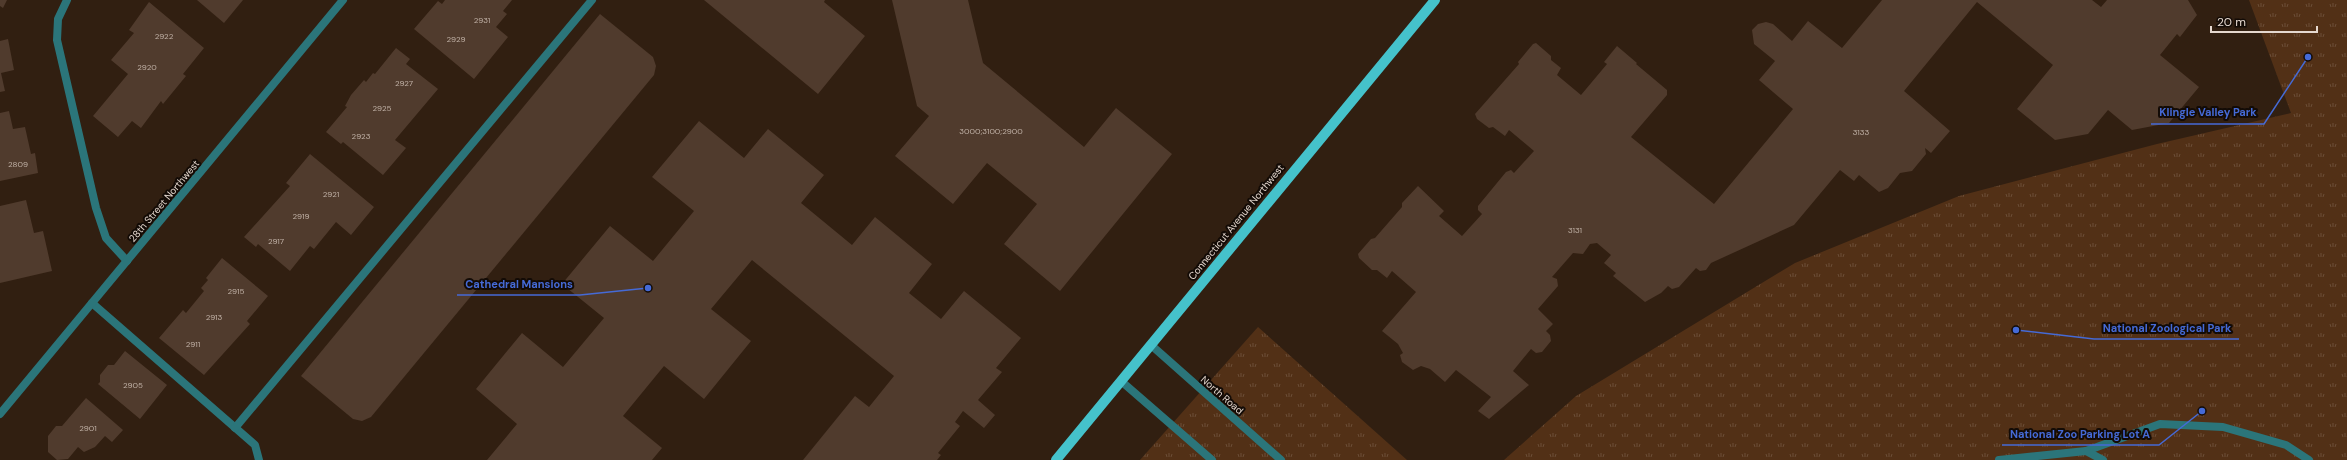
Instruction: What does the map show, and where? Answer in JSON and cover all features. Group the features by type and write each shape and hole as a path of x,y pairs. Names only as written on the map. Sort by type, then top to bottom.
{"main road":[{"name":"Connecticut Avenue Northwest","path":"1056,460 1435,0"}],"street":[{"path":"67,0 58,19 56,40 96,208 106,238 127,260"},
{"name":"28th Street Northwest","path":"0,414 343,0"},
{"path":"235,428 592,0"},
{"path":"92,303 255,445 259,460"},
{"name":"North Road","path":"1151,345 1281,460"},
{"path":"1121,382 1212,460"},
{"path":"1998,460 2086,451 2160,424 2223,427 2286,445 2309,460"},
{"path":"2086,451 2103,460"}],"green space":[{"path":"2249,0 2347,0 2347,460 1504,460 1576,396 1795,263 1959,196 2157,144 2291,113"},
{"path":"1258,327 1407,460 1140,460"}],"building":[{"path":"0,0 7,0 3,8 0,6"},
{"path":"197,0 243,0 224,23"},
{"path":"445,0 512,0 503,11 507,14 496,27 508,37 474,79 414,29 438,1 442,4"},
{"path":"704,0 825,0 824,2 865,36 818,94"},
{"path":"892,0 968,0 983,63 1084,147 1116,108 1172,154 1060,291 1004,244 1037,204 987,163 953,204 895,156 929,116 917,106"},
{"path":"1882,0 2092,0 2101,7 2107,0 2188,0 2197,15 2180,37 2177,34 2160,55 2199,87 2169,123 2132,130 2108,110 2088,134 2055,140 2017,109 2053,65 1977,2 1904,91 1950,131 1931,153 1925,148 1926,154 1912,171 1900,173 1888,188 1879,192 1859,175 1854,181 1840,170 1794,225 1711,263 1706,270 1700,271 1696,268 1679,287 1672,289 1668,286 1661,293 1645,302 1613,276 1616,273 1604,263 1611,255 1597,243 1590,244 1583,254 1573,253 1552,277 1557,279 1558,286 1538,309 1553,324 1546,331 1550,335 1551,341 1542,352 1536,353 1531,349 1513,371 1529,385 1489,419 1478,411 1491,397 1456,370 1445,382 1430,369 1421,366 1413,370 1402,362 1400,355 1403,353 1398,344 1382,331 1416,292 1392,271 1387,278 1377,270 1372,270 1359,258 1358,254 1371,239 1375,238 1402,207 1402,203 1418,186 1444,211 1439,216 1462,236 1482,214 1478,210 1478,206 1506,172 1511,170 1514,173 1534,151 1509,130 1505,136 1493,127 1489,128 1477,119 1475,114 1519,64 1518,62 1533,44 1536,43 1551,56 1551,60 1561,68 1557,75 1581,95 1607,64 1604,62 1617,46 1637,63 1636,64 1667,90 1667,95 1631,137 1714,204 1793,109 1759,80 1775,61 1754,44 1752,30 1758,24 1766,22 1773,24 1792,41 1808,21 1842,48"},
{"path":"149,2 204,48 183,74 186,76 163,104 161,101 141,128 132,121 118,137 93,116 128,74 111,60 134,33 129,30"},
{"path":"600,14 653,57 656,66 654,75 371,417 362,421 353,419 301,376"},
{"path":"8,39 14,70 1,73 5,91 0,92 0,41"},
{"path":"396,48 410,59 406,64 438,89 395,140 406,148 383,175 343,142 341,144 326,132 347,107 345,106 351,95 364,80 366,82 373,73 375,74"},
{"path":"9,111 13,129 25,127 31,154 35,153 38,173 0,181 0,113"},
{"path":"699,121 744,158 768,129 824,175 801,203 852,245 875,217 932,264 909,293 941,319 964,291 1021,338 996,368 1002,372 978,400 995,415 984,428 963,411 955,422 960,426 938,453 941,455 937,460 803,460 855,396 869,407 894,376 752,260 711,309 751,341 704,399 664,366 623,416 662,448 652,460 487,460 517,424 476,389 522,333 563,367 604,318 562,284 610,226 653,261 694,211 652,177"},
{"path":"310,154 374,207 351,235 336,222 314,249 310,246 290,271 258,244 256,247 244,237 290,186 286,183"},
{"path":"26,200 34,233 43,231 52,271 0,283 0,206"},
{"path":"222,258 268,296 247,321 250,324 204,375 159,338 183,310 186,313 204,291 201,288 208,280 206,278"},
{"path":"125,351 167,385 140,419 98,384 100,382 100,375 108,365 114,365"},
{"path":"86,398 123,430 112,442 105,436 95,447 84,452 78,447 68,459 57,460 48,452 48,436 56,426 62,426"}],"place":[{"name":"Klingle Valley Park","path":"2308,57"},
{"name":"Cathedral Mansions","path":"648,288"},
{"name":"National Zoological Park","path":"2016,330"},
{"name":"National Zoo Parking Lot A","path":"2202,411"}]}
